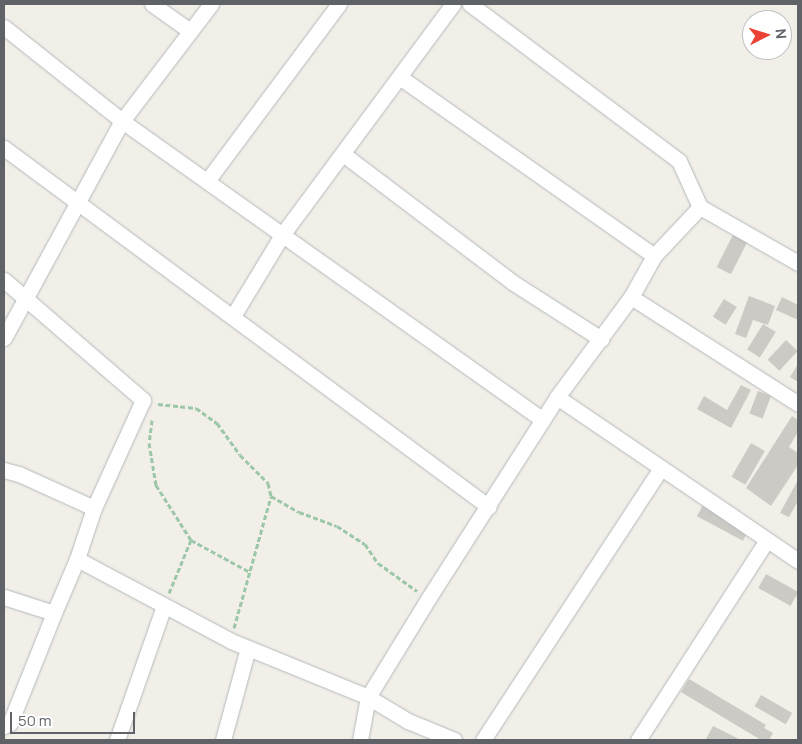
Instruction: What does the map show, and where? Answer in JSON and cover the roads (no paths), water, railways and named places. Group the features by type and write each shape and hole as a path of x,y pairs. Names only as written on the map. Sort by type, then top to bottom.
{"street":[{"path":"152,4 190,31"},
{"path":"4,338 24,296 76,200 122,121 210,4"},
{"path":"207,181 339,4"},
{"path":"233,316 282,235 401,78 453,4"},
{"path":"470,4 679,161 700,207 798,263"},
{"path":"4,27 122,121 543,420"},
{"path":"401,78 654,256"},
{"path":"4,148 489,507"},
{"path":"343,154 512,282 600,339"},
{"path":"360,740 368,697 428,599 489,507 557,398 631,297 654,256 700,207"},
{"path":"4,280 149,402 94,508 77,559 10,723 4,726"},
{"path":"631,297 798,404"},
{"path":"557,398 798,561"},
{"path":"483,740 661,468"},
{"path":"4,470 94,508"},
{"path":"638,740 767,540"},
{"path":"77,559 231,641 368,697 408,721 454,740"},
{"path":"4,597 54,613"},
{"path":"118,740 164,606"},
{"path":"223,740 248,648"}]}
